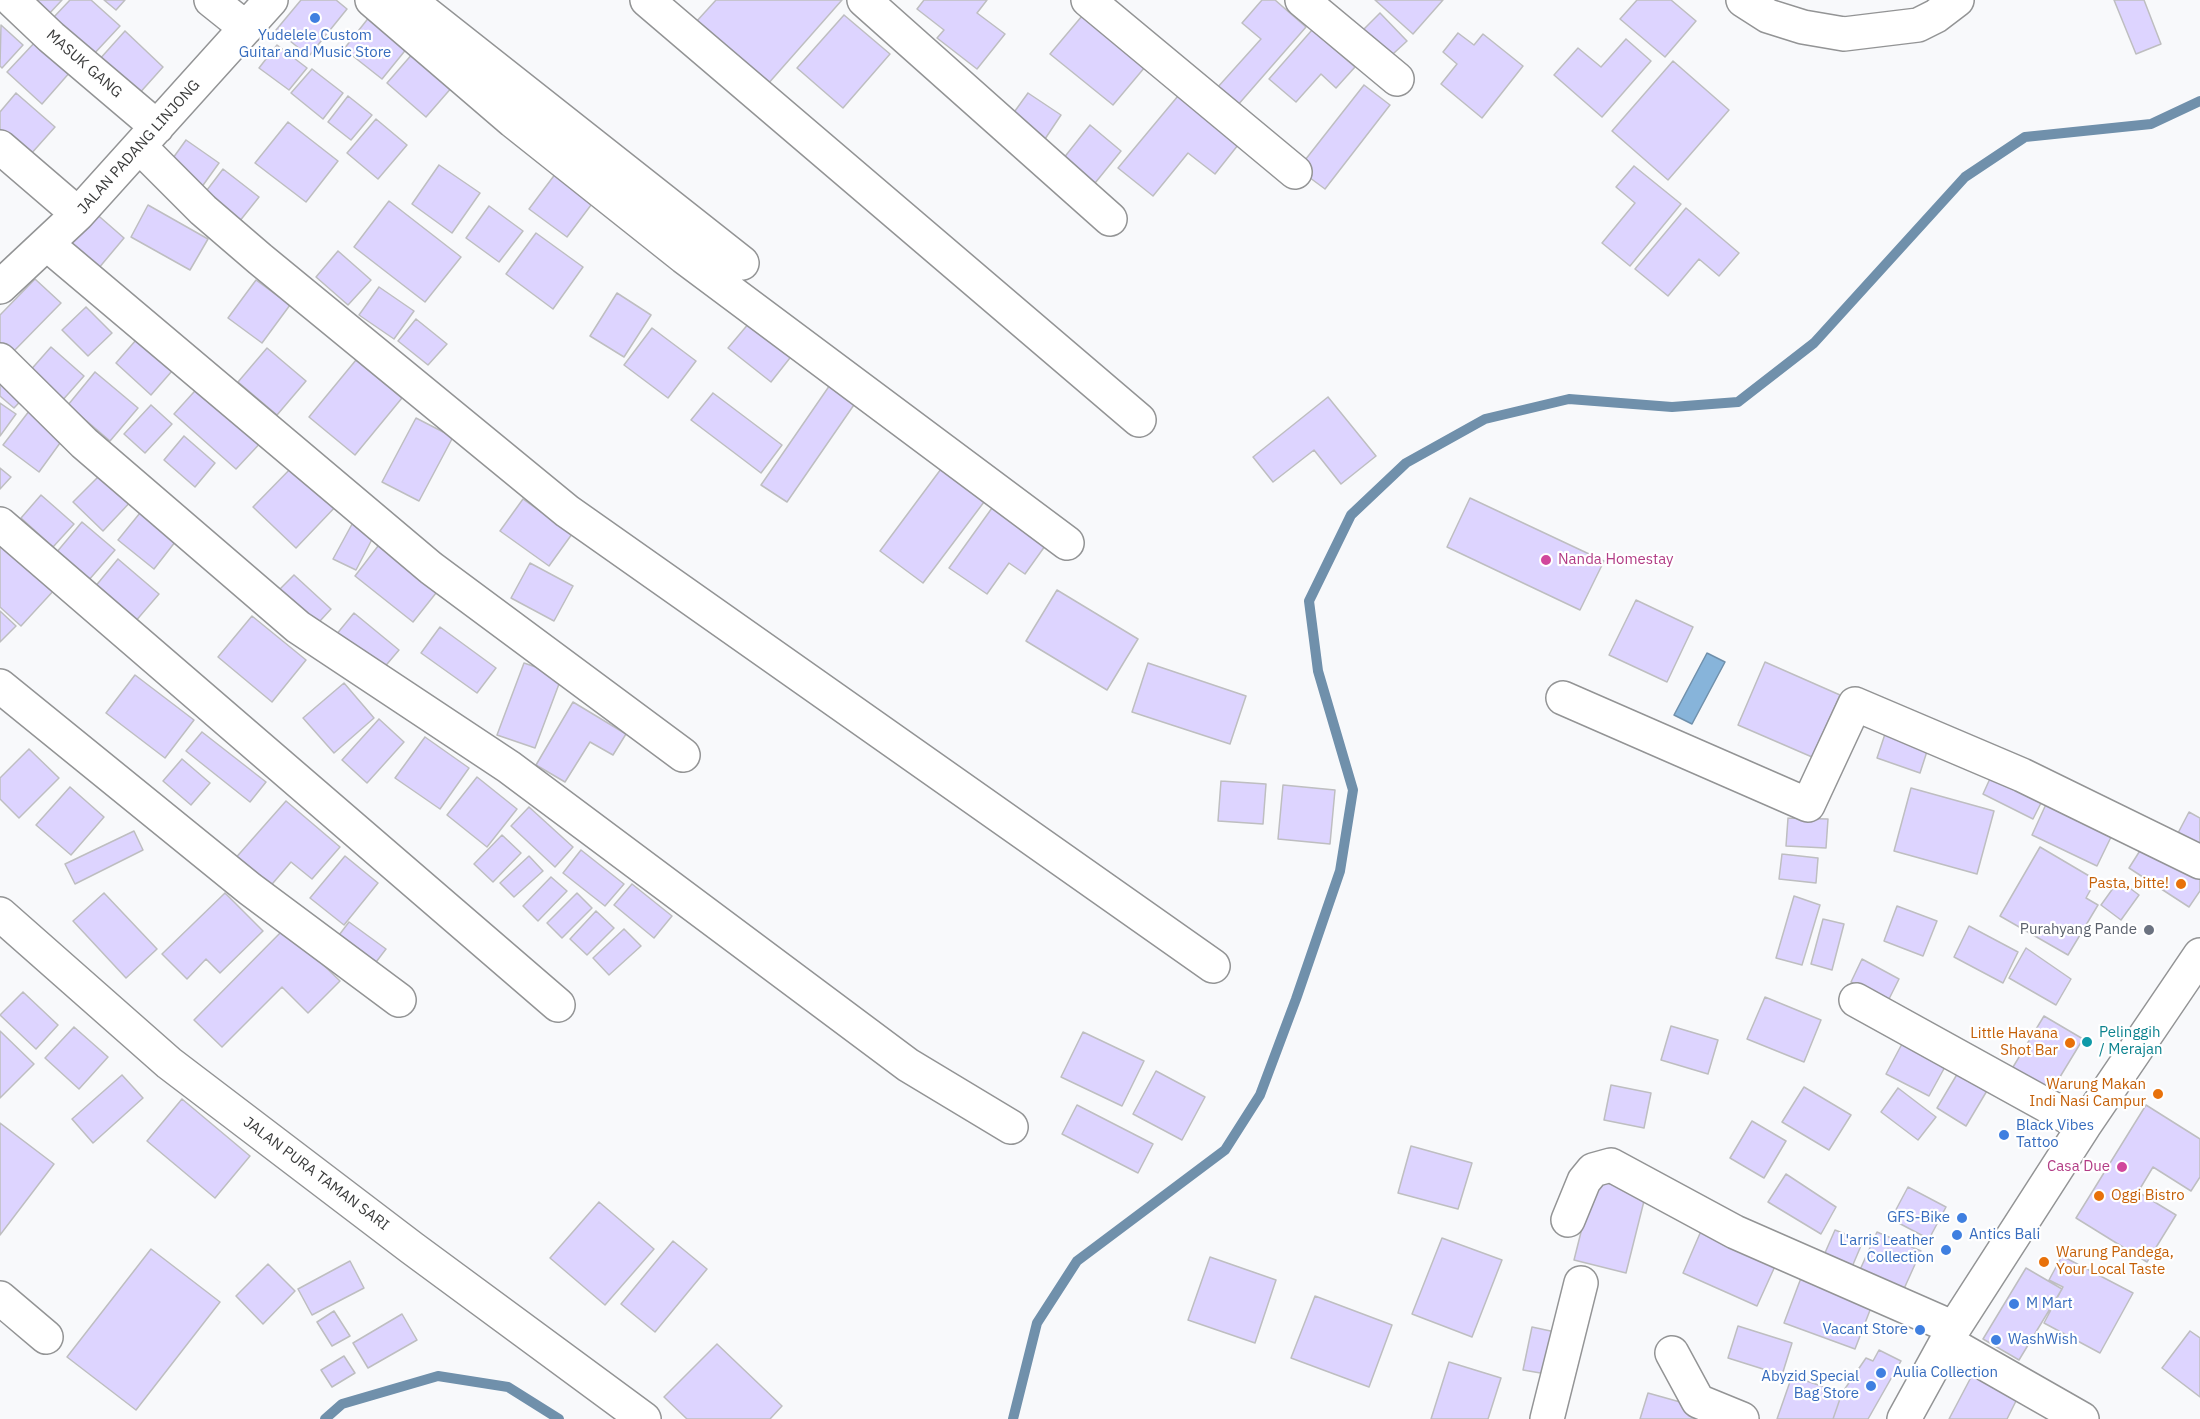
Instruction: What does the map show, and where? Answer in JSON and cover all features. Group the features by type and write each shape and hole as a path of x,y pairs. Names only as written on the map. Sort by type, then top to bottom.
{"street":[{"name":"MASUK GANG","path":"12,0 149,137 203,210 567,511 1213,966"},
{"path":"211,0 246,28"},
{"name":"JALAN PADANG LINJONG","path":"0,287 48,245 78,214 271,0"},
{"path":"372,0 513,121 684,257 1067,543"},
{"path":"409,0 742,263"},
{"path":"647,0 1139,420"},
{"path":"864,0 1110,219"},
{"path":"1088,0 1294,172"},
{"path":"1302,0 1397,79"},
{"path":"1743,0 1768,16 1803,27 1844,34 1918,25 1936,16 1957,0"},
{"path":"0,147 78,214"},
{"path":"48,245 430,568 683,755"},
{"path":"0,360 84,442 298,627 509,767 908,1065 1011,1127"},
{"path":"0,524 558,1005"},
{"path":"0,686 250,889 399,1000"},
{"path":"1563,698 1808,805 1856,704 2022,775 2200,862"},
{"name":"JALAN PURA TAMAN SARI","path":"0,914 170,1063 412,1248 644,1419"},
{"path":"1904,1419 1950,1335 2084,1126 2200,955"},
{"path":"1856,1000 2084,1126"},
{"path":"1568,1220 1584,1181 1593,1170 1611,1165 1735,1232 1950,1335 2082,1419"},
{"path":"1547,1419 1581,1284"},
{"path":"0,1299 46,1337"},
{"path":"1672,1353 1698,1401 1742,1419"}],"water":[{"path":"1707,653 1725,662 1692,724 1674,715"}],"building":[{"path":"30,0 62,0 47,16"},
{"path":"70,0 91,0 120,26 92,56 52,19"},
{"path":"104,0 125,0 116,10"},
{"path":"301,0 336,0 347,9 309,56 276,30"},
{"path":"716,0 842,0 767,85 696,22"},
{"path":"924,0 987,0 977,13 1005,34 977,69 937,38 944,30 917,9"},
{"path":"1262,0 1275,0 1306,27 1237,106 1217,88 1261,39 1242,23"},
{"path":"1375,0 1443,0 1413,34"},
{"path":"1637,0 1671,0 1696,21 1665,57 1620,19"},
{"path":"2114,0 2144,0 2161,44 2136,54"},
{"path":"1380,13 1407,41 1381,65 1355,38"},
{"path":"844,15 890,54 843,108 797,68"},
{"path":"370,16 408,47 382,79 344,49"},
{"path":"1082,16 1145,67 1113,105 1050,54"},
{"path":"1,25 23,45 2,68 0,66"},
{"path":"1312,30 1355,67 1336,88 1321,74 1296,102 1269,79"},
{"path":"125,31 163,67 137,96 98,61"},
{"path":"1458,33 1474,45 1483,34 1523,66 1482,118 1441,84 1457,64 1443,52"},
{"path":"1626,39 1651,61 1602,117 1554,75 1578,48 1601,67"},
{"path":"37,40 71,71 42,104 7,72"},
{"path":"277,45 307,68 289,90 259,68"},
{"path":"414,52 453,86 426,117 387,83"},
{"path":"1673,61 1729,110 1668,180 1612,131"},
{"path":"312,69 343,93 323,119 291,93"},
{"path":"1364,85 1390,105 1325,189 1298,169"},
{"path":"16,93 55,127 30,155 0,129 0,112"},
{"path":"1028,93 1061,115 1041,145 1007,122"},
{"path":"348,96 372,115 351,140 328,122"},
{"path":"1178,96 1238,145 1215,174 1188,153 1153,196 1118,168"},
{"path":"376,119 407,145 378,179 347,153"},
{"path":"288,122 338,161 306,202 255,163"},
{"path":"1090,125 1121,151 1091,188 1059,164"},
{"path":"186,140 219,163 201,188 168,165"},
{"path":"439,165 480,193 452,233 412,204"},
{"path":"562,165 600,193 567,237 529,209"},
{"path":"1634,166 1681,204 1630,266 1602,243 1635,203 1616,187"},
{"path":"223,169 259,197 239,222 204,194"},
{"path":"389,201 461,257 425,302 354,247"},
{"path":"148,205 208,239 190,270 131,237"},
{"path":"489,206 523,231 499,262 466,238"},
{"path":"1686,208 1739,253 1719,276 1699,259 1668,296 1635,269"},
{"path":"93,211 124,238 98,269 67,241"},
{"path":"536,233 583,267 553,309 506,274"},
{"path":"338,251 371,280 348,305 316,277"},
{"path":"35,279 61,303 11,354 0,343 0,315"},
{"path":"256,280 290,305 262,343 228,318"},
{"path":"379,287 414,311 394,339 359,315"},
{"path":"617,293 651,315 624,357 590,336"},
{"path":"86,307 112,333 88,356 62,330"},
{"path":"755,316 797,349 771,382 728,348"},
{"path":"416,319 447,344 428,365 398,341"},
{"path":"652,328 696,361 668,398 624,365"},
{"path":"136,340 172,371 151,395 116,363"},
{"path":"51,347 84,376 61,402 28,373"},
{"path":"267,348 306,381 277,415 238,382"},
{"path":"356,360 402,398 355,455 309,417"},
{"path":"0,366 29,392 14,408 0,396"},
{"path":"95,372 138,408 110,441 68,405"},
{"path":"203,382 265,438 236,469 174,414"},
{"path":"832,382 858,399 787,502 761,485"},
{"path":"713,393 782,445 761,473 691,420"},
{"path":"1328,397 1376,456 1341,484 1314,450 1273,482 1253,457"},
{"path":"0,403 16,414 0,436"},
{"path":"151,405 172,424 145,453 124,434"},
{"path":"33,406 68,432 39,472 3,445"},
{"path":"416,418 453,437 419,501 382,482"},
{"path":"184,436 215,463 195,487 164,460"},
{"path":"297,462 339,503 296,548 253,507"},
{"path":"0,468 11,477 0,489"},
{"path":"106,469 135,497 103,531 73,502"},
{"path":"941,469 984,502 923,583 880,551"},
{"path":"41,495 74,524 53,547 21,518"},
{"path":"1470,498 1604,561 1580,610 1447,547"},
{"path":"523,499 572,534 549,566 500,531"},
{"path":"144,508 179,537 154,569 118,540"},
{"path":"992,508 1045,546 1025,574 1009,563 987,594 949,568"},
{"path":"357,515 379,526 356,570 333,559"},
{"path":"82,522 115,550 88,581 56,553"},
{"path":"0,537 56,588 21,626 0,607"},
{"path":"385,537 444,583 413,622 355,576"},
{"path":"118,559 159,594 134,623 94,588"},
{"path":"530,563 573,586 554,621 511,598"},
{"path":"294,575 331,609 309,633 271,598"},
{"path":"1057,590 1138,639 1107,690 1026,641"},
{"path":"1636,600 1693,627 1667,682 1609,655"},
{"path":"0,611 16,626 0,642"},
{"path":"354,613 399,650 376,677 331,641"},
{"path":"252,616 306,660 272,702 218,657"},
{"path":"440,627 496,668 477,693 421,653"},
{"path":"1765,662 1840,695 1812,757 1738,725"},
{"path":"524,663 562,676 535,748 497,735"},
{"path":"1148,663 1246,696 1230,744 1132,712"},
{"path":"135,675 194,720 165,758 106,713"},
{"path":"344,683 374,718 334,753 303,718"},
{"path":"573,702 626,734 613,755 590,742 565,782 536,765"},
{"path":"379,719 404,742 367,783 342,760"},
{"path":"1887,728 1930,742 1920,773 1877,758"},
{"path":"202,732 266,782 250,802 186,751"},
{"path":"425,737 469,768 440,809 395,778"},
{"path":"29,749 59,778 19,818 0,799 0,778"},
{"path":"182,759 210,783 191,805 163,781"},
{"path":"1993,772 2044,797 2033,819 1983,794"},
{"path":"477,777 517,809 487,847 447,815"},
{"path":"1221,781 1266,784 1263,824 1218,821"},
{"path":"1283,785 1335,790 1330,844 1278,839"},
{"path":"70,787 104,817 71,855 36,825"},
{"path":"1911,788 1994,811 1977,874 1894,851"},
{"path":"286,801 340,847 312,879 291,862 267,890 233,861"},
{"path":"2047,802 2113,833 2097,866 2032,835"},
{"path":"529,807 573,847 555,867 511,826"},
{"path":"2189,812 2200,818 2200,847 2177,835"},
{"path":"1788,818 1828,819 1826,848 1786,846"},
{"path":"134,831 143,850 75,884 65,864"},
{"path":"502,835 521,853 493,882 474,864"},
{"path":"2148,838 2200,872 2200,891 2189,907 2129,868"},
{"path":"2040,847 2096,880 2086,898 2098,905 2068,955 2000,916"},
{"path":"581,850 624,884 605,906 563,873"},
{"path":"1782,854 1818,858 1816,883 1779,879"},
{"path":"345,856 378,883 344,925 310,898"},
{"path":"529,856 543,871 514,897 500,883"},
{"path":"551,877 567,891 538,921 523,906"},
{"path":"2119,880 2139,895 2121,920 2101,905"},
{"path":"632,884 672,916 654,938 614,905"},
{"path":"104,893 157,949 126,978 73,921"},
{"path":"225,893 263,931 220,973 206,959 187,979 162,954"},
{"path":"577,893 592,908 562,938 547,923"},
{"path":"1794,896 1820,905 1802,965 1776,958"},
{"path":"1897,906 1937,921 1923,956 1884,941"},
{"path":"596,911 614,928 587,955 570,939"},
{"path":"1823,919 1844,924 1832,970 1811,964"},
{"path":"349,922 386,949 370,970 333,943"},
{"path":"1969,926 2018,952 2003,983 1954,957"},
{"path":"285,928 340,981 308,1013 282,987 222,1047 194,1020"},
{"path":"624,929 641,946 609,975 593,958"},
{"path":"2026,948 2071,979 2056,1005 2009,978"},
{"path":"1862,959 1899,979 1888,1001 1851,982"},
{"path":"23,992 58,1025 36,1049 0,1015"},
{"path":"1765,997 1821,1020 1804,1062 1747,1039"},
{"path":"2044,1016 2083,1039 2049,1095 2010,1072"},
{"path":"1671,1026 1718,1040 1708,1074 1661,1060"},
{"path":"74,1027 108,1057 79,1089 45,1058"},
{"path":"0,1031 34,1064 0,1098"},
{"path":"1083,1032 1144,1061 1122,1106 1061,1077"},
{"path":"1903,1042 1946,1065 1929,1096 1886,1074"},
{"path":"1962,1066 1991,1084 1966,1126 1937,1108"},
{"path":"1156,1071 1205,1097 1182,1140 1133,1114"},
{"path":"122,1075 143,1098 93,1143 72,1119"},
{"path":"1611,1085 1651,1093 1644,1128 1604,1120"},
{"path":"1804,1087 1851,1115 1829,1150 1782,1122"},
{"path":"1898,1088 1936,1117 1918,1140 1881,1112"},
{"path":"182,1099 250,1156 215,1198 147,1141"},
{"path":"1077,1105 1153,1144 1138,1173 1062,1134"},
{"path":"2146,1105 2200,1139 2200,1177 2191,1191 2153,1167 2138,1192 2176,1215 2147,1262 2076,1218"},
{"path":"1752,1121 1786,1141 1764,1178 1730,1158"},
{"path":"0,1123 54,1164 0,1235"},
{"path":"1411,1146 1472,1163 1458,1209 1398,1193"},
{"path":"1786,1174 1836,1207 1821,1234 1768,1202"},
{"path":"1594,1180 1646,1193 1626,1273 1574,1260"},
{"path":"1908,1187 1946,1207 1929,1239 1891,1219"},
{"path":"599,1202 654,1249 605,1305 550,1258"},
{"path":"1835,1230 1863,1241 1849,1274 1821,1262"},
{"path":"1701,1231 1776,1264 1757,1306 1683,1273"},
{"path":"1877,1232 1921,1251 1903,1291 1859,1272"},
{"path":"1442,1238 1502,1260 1472,1337 1412,1314"},
{"path":"673,1241 707,1269 655,1332 621,1304"},
{"path":"151,1249 220,1302 136,1410 67,1357"},
{"path":"2062,1256 2133,1293 2100,1353 2044,1323 2063,1287 2049,1280"},
{"path":"1210,1257 1276,1280 1255,1343 1188,1320"},
{"path":"350,1261 364,1288 312,1315 298,1289"},
{"path":"268,1264 295,1291 263,1324 236,1296"},
{"path":"2026,1268 2062,1289 2019,1360 1983,1339"},
{"path":"1801,1278 1872,1305 1855,1349 1784,1323"},
{"path":"1315,1296 1392,1325 1369,1387 1291,1358"},
{"path":"334,1311 350,1336 332,1346 317,1322"},
{"path":"402,1314 417,1340 368,1368 353,1343"},
{"path":"1738,1326 1792,1343 1782,1375 1728,1358"},
{"path":"1532,1327 1560,1333 1552,1375 1523,1370"},
{"path":"2190,1331 2200,1338 2200,1397 2162,1368"},
{"path":"717,1344 782,1406 770,1419 687,1419 664,1397"},
{"path":"1879,1350 1901,1361 1868,1419 1833,1419 1842,1393 1866,1358 1873,1361"},
{"path":"344,1356 355,1373 332,1387 321,1370"},
{"path":"1449,1362 1501,1378 1488,1419 1431,1419"},
{"path":"1978,1364 2023,1387 2007,1419 1949,1419"},
{"path":"1792,1376 1842,1393 1833,1419 1777,1419"},
{"path":"1648,1393 1698,1407 1694,1419 1640,1419"}],"waterway":[{"path":"1013,1419 1037,1323 1077,1261 1225,1150 1260,1095 1296,999 1340,871 1353,790 1318,671 1309,601 1351,515 1406,463 1485,419 1569,399 1672,407 1738,402 1814,343 1965,177 2025,137 2151,124 2200,101"},
{"path":"325,1419 342,1404 438,1376 508,1387 559,1419"}],"place":[{"name":"Yudelele Custom Guitar and Music Store","path":"315,18"},
{"name":"Nanda Homestay","path":"1546,560"},
{"name":"Pasta, bitte!","path":"2181,884"},
{"name":"Purahyang Pande","path":"2149,930"},
{"name":"Pelinggih / Merajan","path":"2087,1042"},
{"name":"Little Havana Shot Bar","path":"2070,1043"},
{"name":"Warung Makan Indi Nasi Campur","path":"2158,1094"},
{"name":"Black Vibes Tattoo","path":"2004,1135"},
{"name":"Casa Due","path":"2122,1167"},
{"name":"Oggi Bistro","path":"2099,1196"},
{"name":"GFS-Bike","path":"1962,1218"},
{"name":"Antics Bali","path":"1957,1235"},
{"name":"L'arris Leather Collection","path":"1946,1250"},
{"name":"Warung Pandega, Your Local Taste","path":"2044,1262"},
{"name":"M Mart","path":"2014,1304"},
{"name":"Vacant Store","path":"1920,1330"},
{"name":"WashWish","path":"1996,1340"},
{"name":"Aulia Collection","path":"1881,1373"},
{"name":"Abyzid Special Bag Store","path":"1871,1386"}]}
